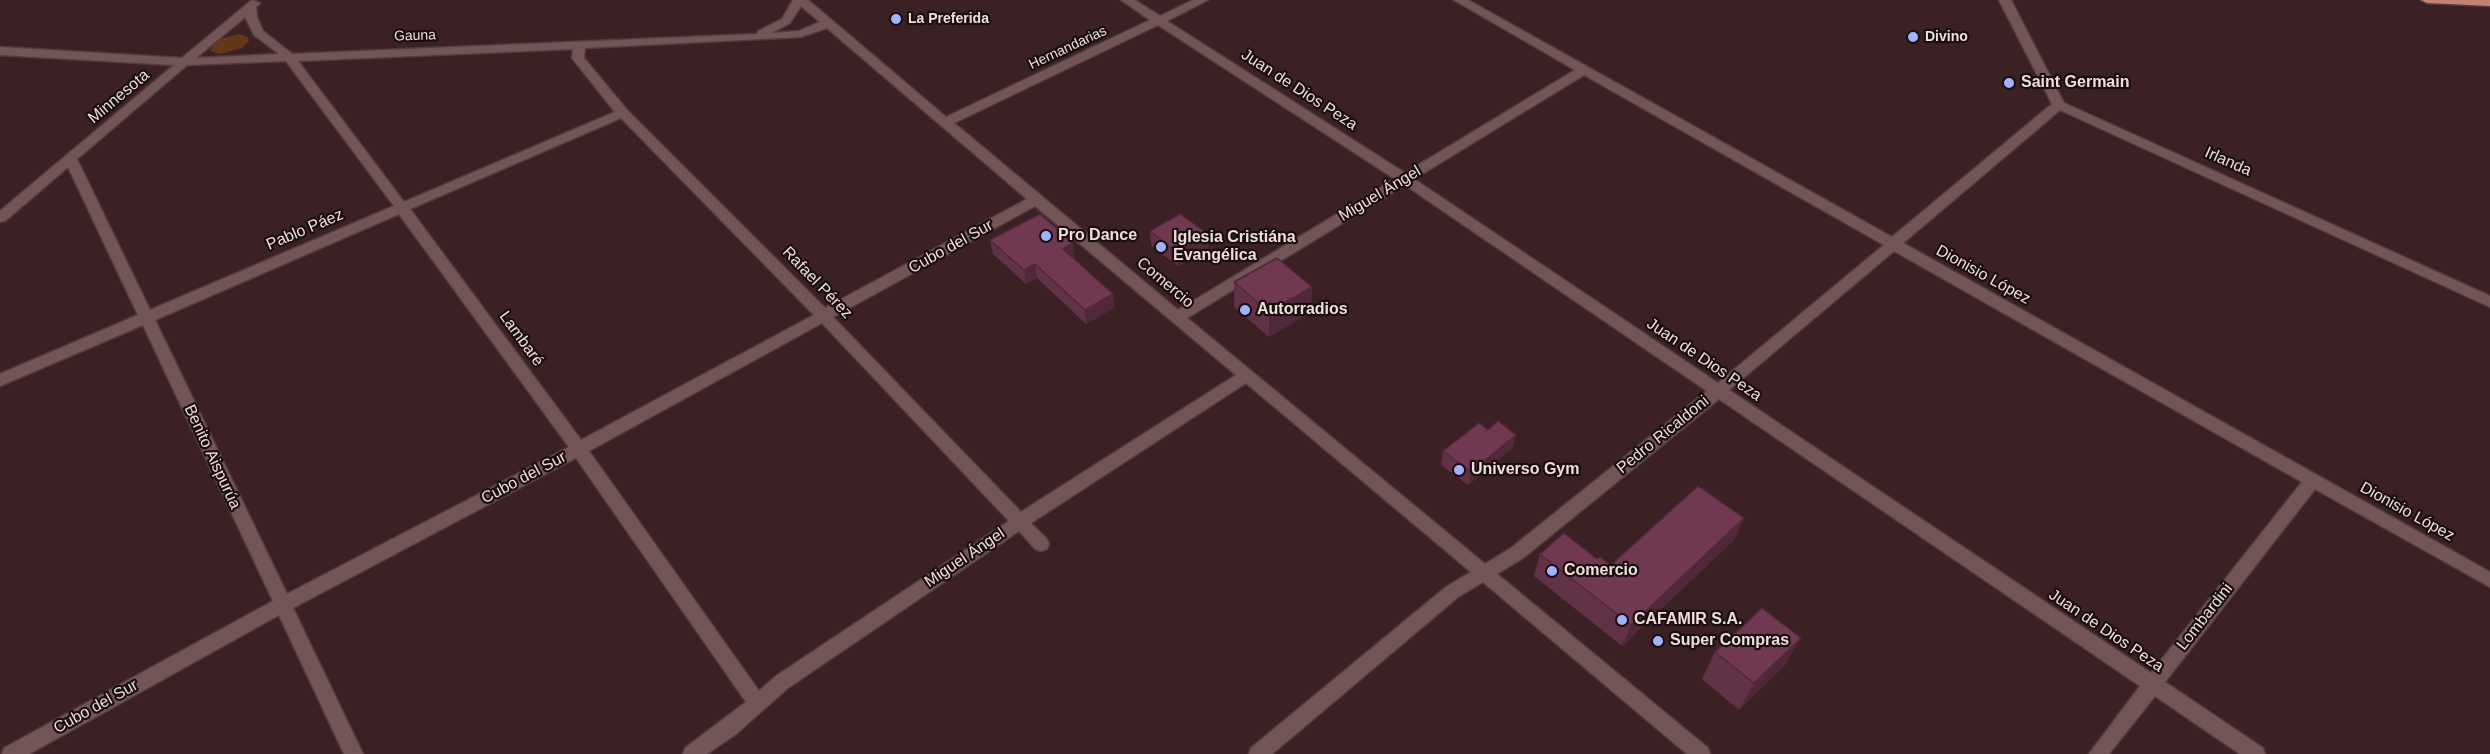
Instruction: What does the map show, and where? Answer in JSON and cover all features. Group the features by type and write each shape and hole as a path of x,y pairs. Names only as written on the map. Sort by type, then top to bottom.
{"main road":[{"path":"2427,0 2490,3"}],"street":[{"name":"Comercio","path":"800,0 1036,200 1701,754"},
{"path":"748,38 786,21 800,0"},
{"name":"Juan de Dios Peza","path":"1127,0 1405,179 2256,754"},
{"name":"Hernandarias","path":"946,122 1202,0"},
{"name":"Dionisio López","path":"1460,0 1893,246 2490,580"},
{"path":"2005,0 2059,105"},
{"name":"Lambaré","path":"254,3 251,17 258,33 288,56 402,208 579,449 757,704"},
{"name":"Minnesota","path":"0,218 254,3"},
{"name":"Gauna","path":"0,51 186,62 748,38 801,34 829,23"},
{"name":"Rafael Pérez","path":"579,44 577,51 583,65 623,113 825,316 1018,523 1041,544"},
{"name":"Miguel Ángel","path":"1178,317 1582,70"},
{"name":"Pedro Ricaldoni","path":"1258,754 1452,592 1517,553 1718,391 2059,105"},
{"name":"Irlanda","path":"2059,105 2490,302"},
{"name":"Pablo Páez","path":"0,380 623,113"},
{"name":"Benito Aispurúa","path":"71,159 354,754"},
{"name":"Cubo del Sur","path":"11,754 282,605 579,449 1036,200"},
{"name":"Miguel Ángel","path":"692,754 729,728 782,681 1018,523 1247,375"},
{"name":"Lombardini","path":"2098,754 2313,480"}],"shaded area":[{"path":"239,34 248,37 249,41 242,48 220,54 210,51 216,40"}],"building":[{"path":"1040,214 1073,243 1063,249 1113,294 1085,310 1035,264 1024,270 990,240"},
{"path":"1180,214 1208,234 1177,252 1150,231"},
{"path":"1277,258 1312,287 1269,312 1234,282"},
{"path":"1498,421 1516,435 1471,472 1443,451 1479,423 1488,430"},
{"path":"1698,486 1744,518 1631,625 1540,554 1564,533 1597,559 1600,557 1611,565"},
{"path":"1762,608 1801,638 1754,683 1715,652"}],"place":[{"name":"La Preferida","path":"896,19"},
{"name":"Divino","path":"1913,37"},
{"name":"Saint Germain","path":"2009,83"},
{"name":"Pro Dance","path":"1046,236"},
{"name":"Iglesia Cristiána Evangélica","path":"1161,247"},
{"name":"Autorradios","path":"1245,310"},
{"name":"Universo Gym","path":"1459,470"},
{"name":"Comercio","path":"1552,571"},
{"name":"CAFAMIR S.A.","path":"1622,620"},
{"name":"Super Compras","path":"1658,641"}]}
